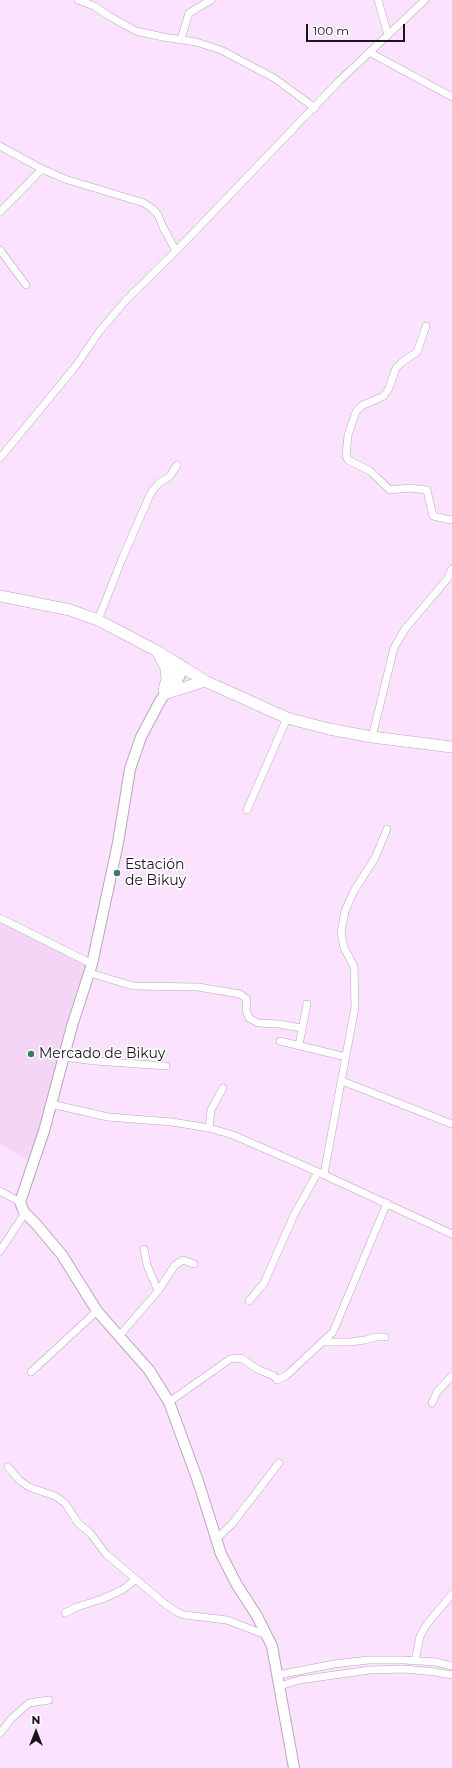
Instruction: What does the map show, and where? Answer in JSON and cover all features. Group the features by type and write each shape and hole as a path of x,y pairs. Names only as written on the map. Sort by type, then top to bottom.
{"main road":[{"path":"0,596 70,610 98,620 157,651 205,681 287,718 329,729 372,737 452,747"},
{"path":"157,651 166,668 165,693 205,681"}],"street":[{"path":"78,0 94,6 109,16 136,30 163,37 196,42 221,50 274,78 315,108"},
{"path":"181,39 189,13 211,0"},
{"path":"378,0 388,35"},
{"path":"0,458 75,366 99,332 127,299 176,251 369,52 425,0"},
{"path":"369,52 408,72 437,90 451,95"},
{"path":"0,146 42,169 65,179 144,203 158,215 176,251"},
{"path":"0,212 42,169"},
{"path":"0,250 26,285"},
{"path":"426,326 418,352 402,362 396,368 389,388 384,396 361,406 356,412 348,435 346,455 348,460 370,471 390,490 409,488 427,490 433,516 452,520"},
{"path":"98,620 149,497 156,486 170,476 177,465"},
{"path":"372,737 394,648 405,629 448,578 452,569"},
{"path":"20,1202 44,1131 64,1057 91,968 117,850 130,769 141,737 165,693 178,680 181,665"},
{"path":"247,810 287,718"},
{"path":"249,1301 264,1283 294,1215 321,1173 342,1081 355,1007 354,966 344,948 341,933 345,911 354,891 375,858 387,829"},
{"path":"0,918 91,968 133,986 198,987 240,994 247,999 246,1010 249,1018 258,1023 279,1024 301,1028"},
{"path":"299,1045 301,1028 307,1004"},
{"path":"280,1041 346,1057"},
{"path":"64,1057 95,1061 166,1066"},
{"path":"342,1081 452,1124"},
{"path":"209,1128 211,1110 223,1088"},
{"path":"51,1104 108,1117 172,1122 209,1128 233,1135 321,1173 452,1234"},
{"path":"0,1191 20,1202 25,1213 62,1256 97,1311 120,1335 149,1370 169,1402 198,1481 216,1539 237,1586 257,1616 272,1646 294,1768"},
{"path":"169,1402 230,1359 241,1358 257,1369 274,1376 277,1380 287,1375 333,1332 387,1204"},
{"path":"0,1251 25,1213"},
{"path":"144,1249 147,1265 158,1290"},
{"path":"120,1335 158,1290 175,1265 180,1261 188,1260 194,1264"},
{"path":"31,1372 97,1311"},
{"path":"333,1332 338,1342"},
{"path":"322,1342 365,1340 376,1336 384,1336"},
{"path":"432,1403 437,1392 452,1376"},
{"path":"216,1539 232,1524 279,1463"},
{"path":"8,1467 19,1480 29,1487 55,1496 64,1503 78,1523 90,1532 106,1554 177,1612 227,1620 266,1635"},
{"path":"65,1613 122,1590 136,1580"},
{"path":"415,1661 420,1636 427,1624 452,1594"},
{"path":"278,1675 334,1664 369,1660 436,1662 452,1666"},
{"path":"280,1686 299,1680 370,1670 412,1670 452,1675"},
{"path":"0,1733 12,1718 29,1703 48,1700"}],"shaded area":[{"name":"Mercado de Bikuy","path":"0,921 90,965 29,1161 0,1144"}],"place":[{"name":"Estación de Bikuy","path":"117,873"},
{"name":"Mercado de Bikuy","path":"31,1054"}]}
